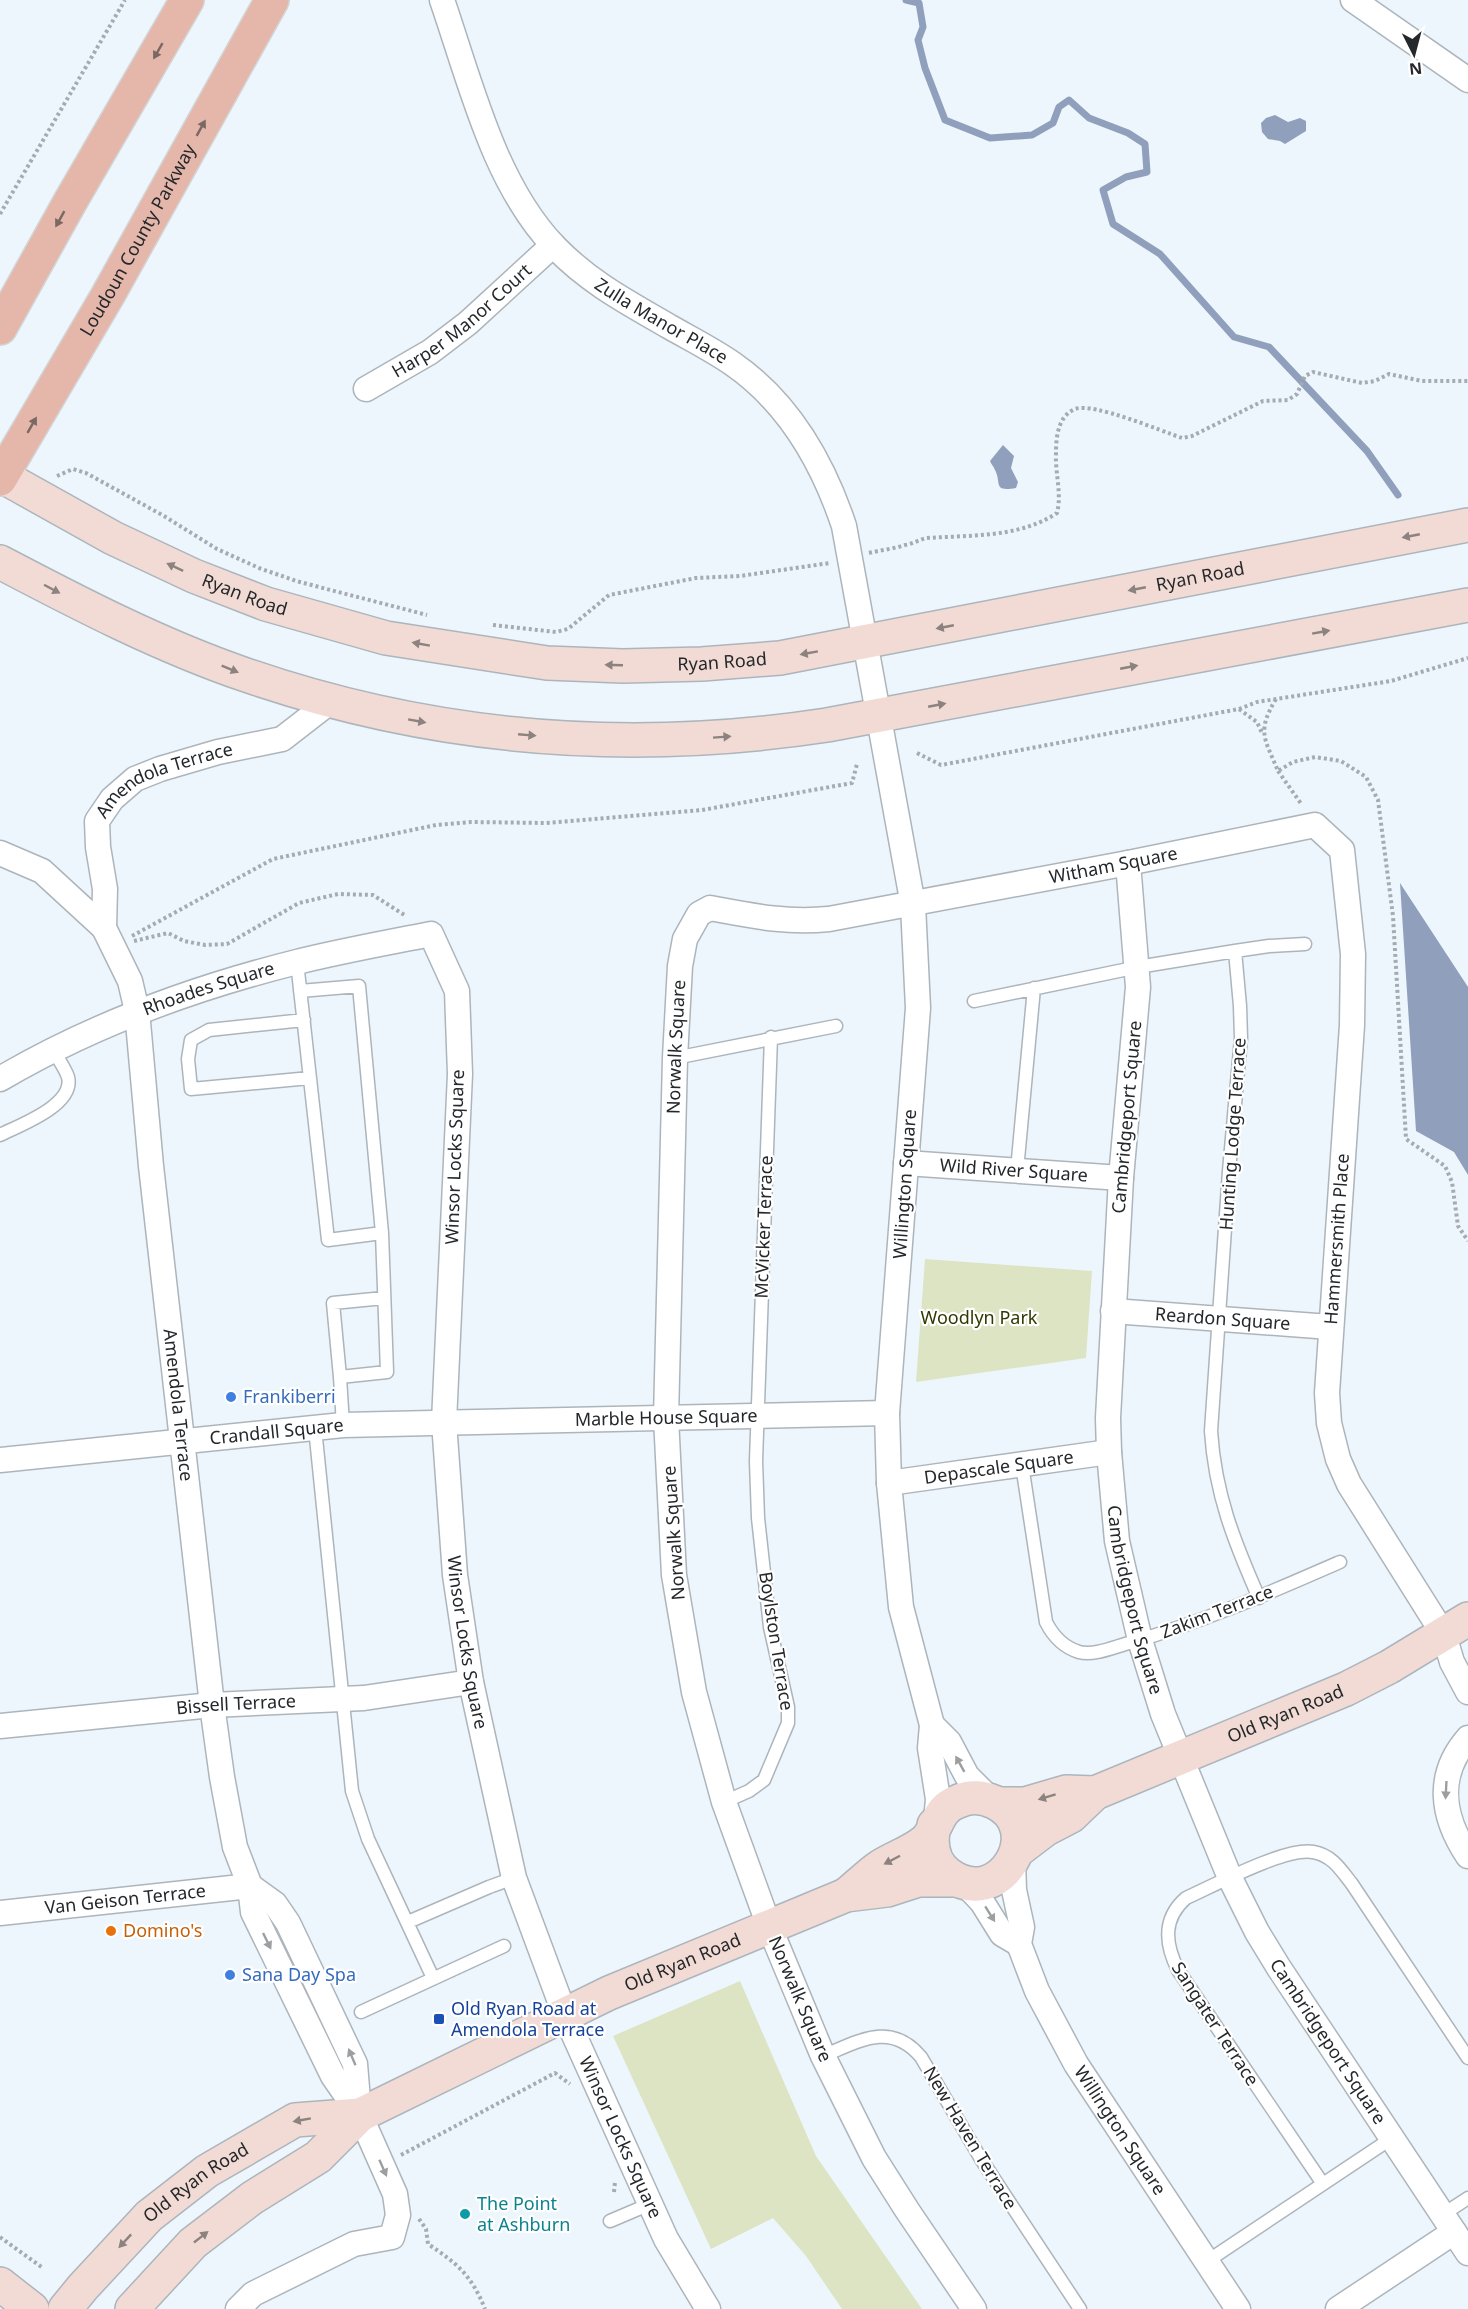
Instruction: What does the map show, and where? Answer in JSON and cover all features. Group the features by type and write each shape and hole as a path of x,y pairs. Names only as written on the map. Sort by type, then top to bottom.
{"main road":[{"path":"0,328 187,0"},
{"name":"Loudoun County Parkway","path":"1,477 108,295 272,0"},
{"name":"Ryan Road","path":"1,477 113,538 194,576 266,604 386,638 458,651 547,663 623,666 702,664 780,658 1468,525"},
{"path":"0,562 93,610 156,639 244,675 331,701 394,717 456,728 530,736 627,740 709,738 787,731 880,716 1163,660 1468,605"},
{"name":"Old Ryan Road","path":"132,2309 194,2243 252,2198 318,2157 360,2115 609,1993 846,1895 887,1890 918,1881 960,1881 982,1884 993,1880 1003,1873 1015,1856 1046,1829 1071,1816 1095,1793 1346,1689 1460,1635"},
{"name":"Old Ryan Road","path":"846,1895 879,1868 924,1842 946,1808 956,1802 968,1798 980,1798 995,1803 1025,1804 1066,1791 1095,1793"},
{"path":"995,1803 1009,1813 1015,1824 1018,1837 1015,1856"},
{"path":"935,1823 932,1838 937,1863 960,1881"},
{"name":"Old Ryan Road","path":"65,2309 149,2216 207,2171 295,2120 360,2115"},
{"path":"0,2284 32,2309"}],"street":[{"name":"Zulla Manor Place","path":"442,0 504,172 524,208 553,245 578,269 610,294 734,364 767,393 794,424 815,455 831,487 841,516 866,642"},
{"path":"1353,0 1468,80"},
{"name":"Harper Manor Court","path":"366,389 430,351 468,323 553,245"},
{"name":"Willington Square","path":"866,642 913,904 918,1008 887,1413 889,1483 901,1606 932,1725 930,1748 939,1799 935,1823"},
{"name":"Amendola Terrace","path":"108,937 97,821 112,799 135,779 160,768 218,752 282,739 331,701"},
{"name":"Witham Square","path":"913,904 1315,825"},
{"name":"Hammersmith Place","path":"1315,825 1342,850 1353,954 1352,1025 1330,1327 1327,1393 1329,1423 1338,1459 1349,1484 1460,1635 1452,1662 1468,1692"},
{"name":"Amendola Terrace","path":"0,853 42,871 108,937 130,981 137,1011 151,1166 212,1705 235,1847 250,1886"},
{"name":"Cambridgeport Square","path":"1128,863 1138,987 1121,1178 1108,1418 1118,1541 1140,1640 1163,1714 1230,1878 1253,1925 1468,2253"},
{"name":"Norwalk Square","path":"913,904 800,922 710,908 699,914 685,939 680,966 675,1058 666,1418 674,1575 694,1692 724,1802 769,1926 823,2056 874,2158 974,2309"},
{"name":"Rhoades Square","path":"0,1079 137,1011 201,989 297,962 431,934"},
{"name":"Winsor Locks Square","path":"431,934 457,991 460,1074 444,1422 455,1575 471,1682 514,1878 565,2014 666,2239 708,2309"},
{"name":"Wild River Square","path":"906,1163 1121,1178"},
{"name":"Reardon Square","path":"1113,1311 1330,1327"},
{"name":"Marble House Square","path":"444,1422 887,1413"},
{"name":"Crandall Square","path":"0,1460 343,1425 444,1422"},
{"name":"Depascale Square","path":"889,1483 1109,1452"},
{"name":"Bissell Terrace","path":"0,1726 212,1705 364,1698 471,1682"},
{"name":"Willington Square","path":"932,1725 949,1742 967,1776 995,1803"},
{"path":"1468,1738 1459,1748 1444,1788 1447,1817 1455,1836 1468,1856"},
{"name":"Willington Square","path":"1015,1856 1014,1890 1022,1927 1019,1944 1037,1991 1076,2064 1238,2309"},
{"name":"Willington Square","path":"960,1881 982,1902 1002,1934 1019,1944"},
{"path":"238,2309 253,2294 354,2244 392,2237 398,2215 395,2194 360,2115 355,2064 288,1923 275,1904 250,1886"},
{"name":"Van Geison Terrace","path":"0,1912 250,1886"},
{"path":"1338,2309 1448,2224"}],"lane":[{"path":"974,1000 1138,967 1269,946 1305,944"},
{"name":"Hunting Lodge Terrace","path":"1235,951 1241,1038 1229,1171 1220,1318 1212,1393 1211,1431 1214,1461 1232,1537 1259,1598"},
{"path":"297,962 328,1240 382,1233"},
{"path":"300,991 360,986 382,1233 387,1372 340,1377"},
{"path":"1017,1170 1035,988"},
{"path":"304,1020 209,1030 191,1040 188,1059 191,1089 310,1078"},
{"path":"675,1058 771,1037 836,1026"},
{"name":"McVicker Terrace","path":"757,1417 771,1037"},
{"path":"0,1135 58,1104 66,1091 68,1078 54,1051"},
{"path":"343,1425 333,1303 384,1298"},
{"name":"Boylston Terrace","path":"724,1802 749,1791 764,1780 788,1723 788,1707 770,1627 759,1518 757,1417"},
{"path":"315,1428 352,1791 368,1839 433,1978"},
{"name":"Zakim Terrace","path":"1023,1465 1038,1582 1046,1622 1052,1633 1064,1645 1080,1652 1103,1650 1178,1629 1259,1598 1340,1562"},
{"name":"Sangater Terrace","path":"1323,2184 1224,2040 1171,1956 1167,1927 1178,1906 1186,1898 1230,1878 1299,1852 1313,1852 1327,1857 1336,1864 1468,2058"},
{"path":"408,1923 514,1878"},
{"path":"361,2012 504,1946"},
{"name":"New Haven Terrace","path":"823,2056 875,2037 895,2038 912,2047 921,2057 981,2159 1080,2309"},
{"path":"1206,2262 1392,2138"},
{"path":"1448,2224 1468,2198"},
{"path":"610,2221 650,2204"}],"path":[{"path":"0,214 125,0"},
{"path":"490,625 556,632 568,629 609,595 696,578 740,576 798,568 906,545 926,538 938,539 969,534 986,536 1043,522 1057,513 1060,502 1056,457 1057,435 1062,420 1075,409 1086,408 1111,413 1182,438 1192,436 1263,402 1288,400 1297,394 1305,376 1313,372 1362,383 1389,375 1422,381 1468,381"},
{"path":"54,477 72,469 86,473 164,516 217,549 259,568 318,587 436,617"},
{"path":"917,753 941,765 1239,709 1257,702 1391,681 1468,658"},
{"path":"1262,734 1269,710 1276,699"},
{"path":"1239,709 1257,722 1278,771 1315,825"},
{"path":"1278,771 1293,762 1316,757 1341,761 1366,777 1378,800 1393,916 1406,1139 1445,1166 1452,1182 1458,1226 1468,1241"},
{"path":"108,937 273,859 436,825 471,822 546,823 702,810 852,783 857,764"},
{"path":"108,937 168,933 184,941 205,945 227,944 299,903 338,894 373,896 384,901 431,934"},
{"path":"402,2162 401,2154 555,2073 579,2090"},
{"path":"614,2192 615,2178"},
{"path":"415,2212 426,2229 428,2244 451,2259 477,2287 485,2309"},
{"path":"0,2237 43,2268"}],"green space":[{"name":"Woodlyn Park","path":"925,1259 1092,1271 1086,1358 916,1382"},
{"path":"740,1981 816,2156 922,2309 842,2309 806,2256 773,2218 711,2249 613,2036"}],"water":[{"path":"1275,115 1288,122 1300,118 1306,121 1306,131 1285,144 1268,139 1262,132 1261,123 1266,118"},
{"path":"1003,445 1014,456 1011,468 1018,482 1016,488 1004,489 999,485 995,469 990,461"},
{"path":"1400,883 1468,987 1468,1175 1454,1152 1416,1131"}],"waterway":[{"path":"906,0 919,3 923,27 918,40 925,68 945,120 990,138 1032,135 1053,123 1059,107 1069,100 1089,118 1128,133 1145,144 1147,172 1126,177 1103,190 1113,224 1160,254 1234,337 1269,347 1367,451 1398,495"}],"place":[{"name":"Frankiberri","path":"231,1397"},
{"name":"Domino's","path":"111,1931"},
{"name":"Sana Day Spa","path":"230,1975"},
{"name":"Old Ryan Road at Amendola Terrace","path":"439,2019"},
{"name":"The Point at Ashburn","path":"465,2214"}]}
